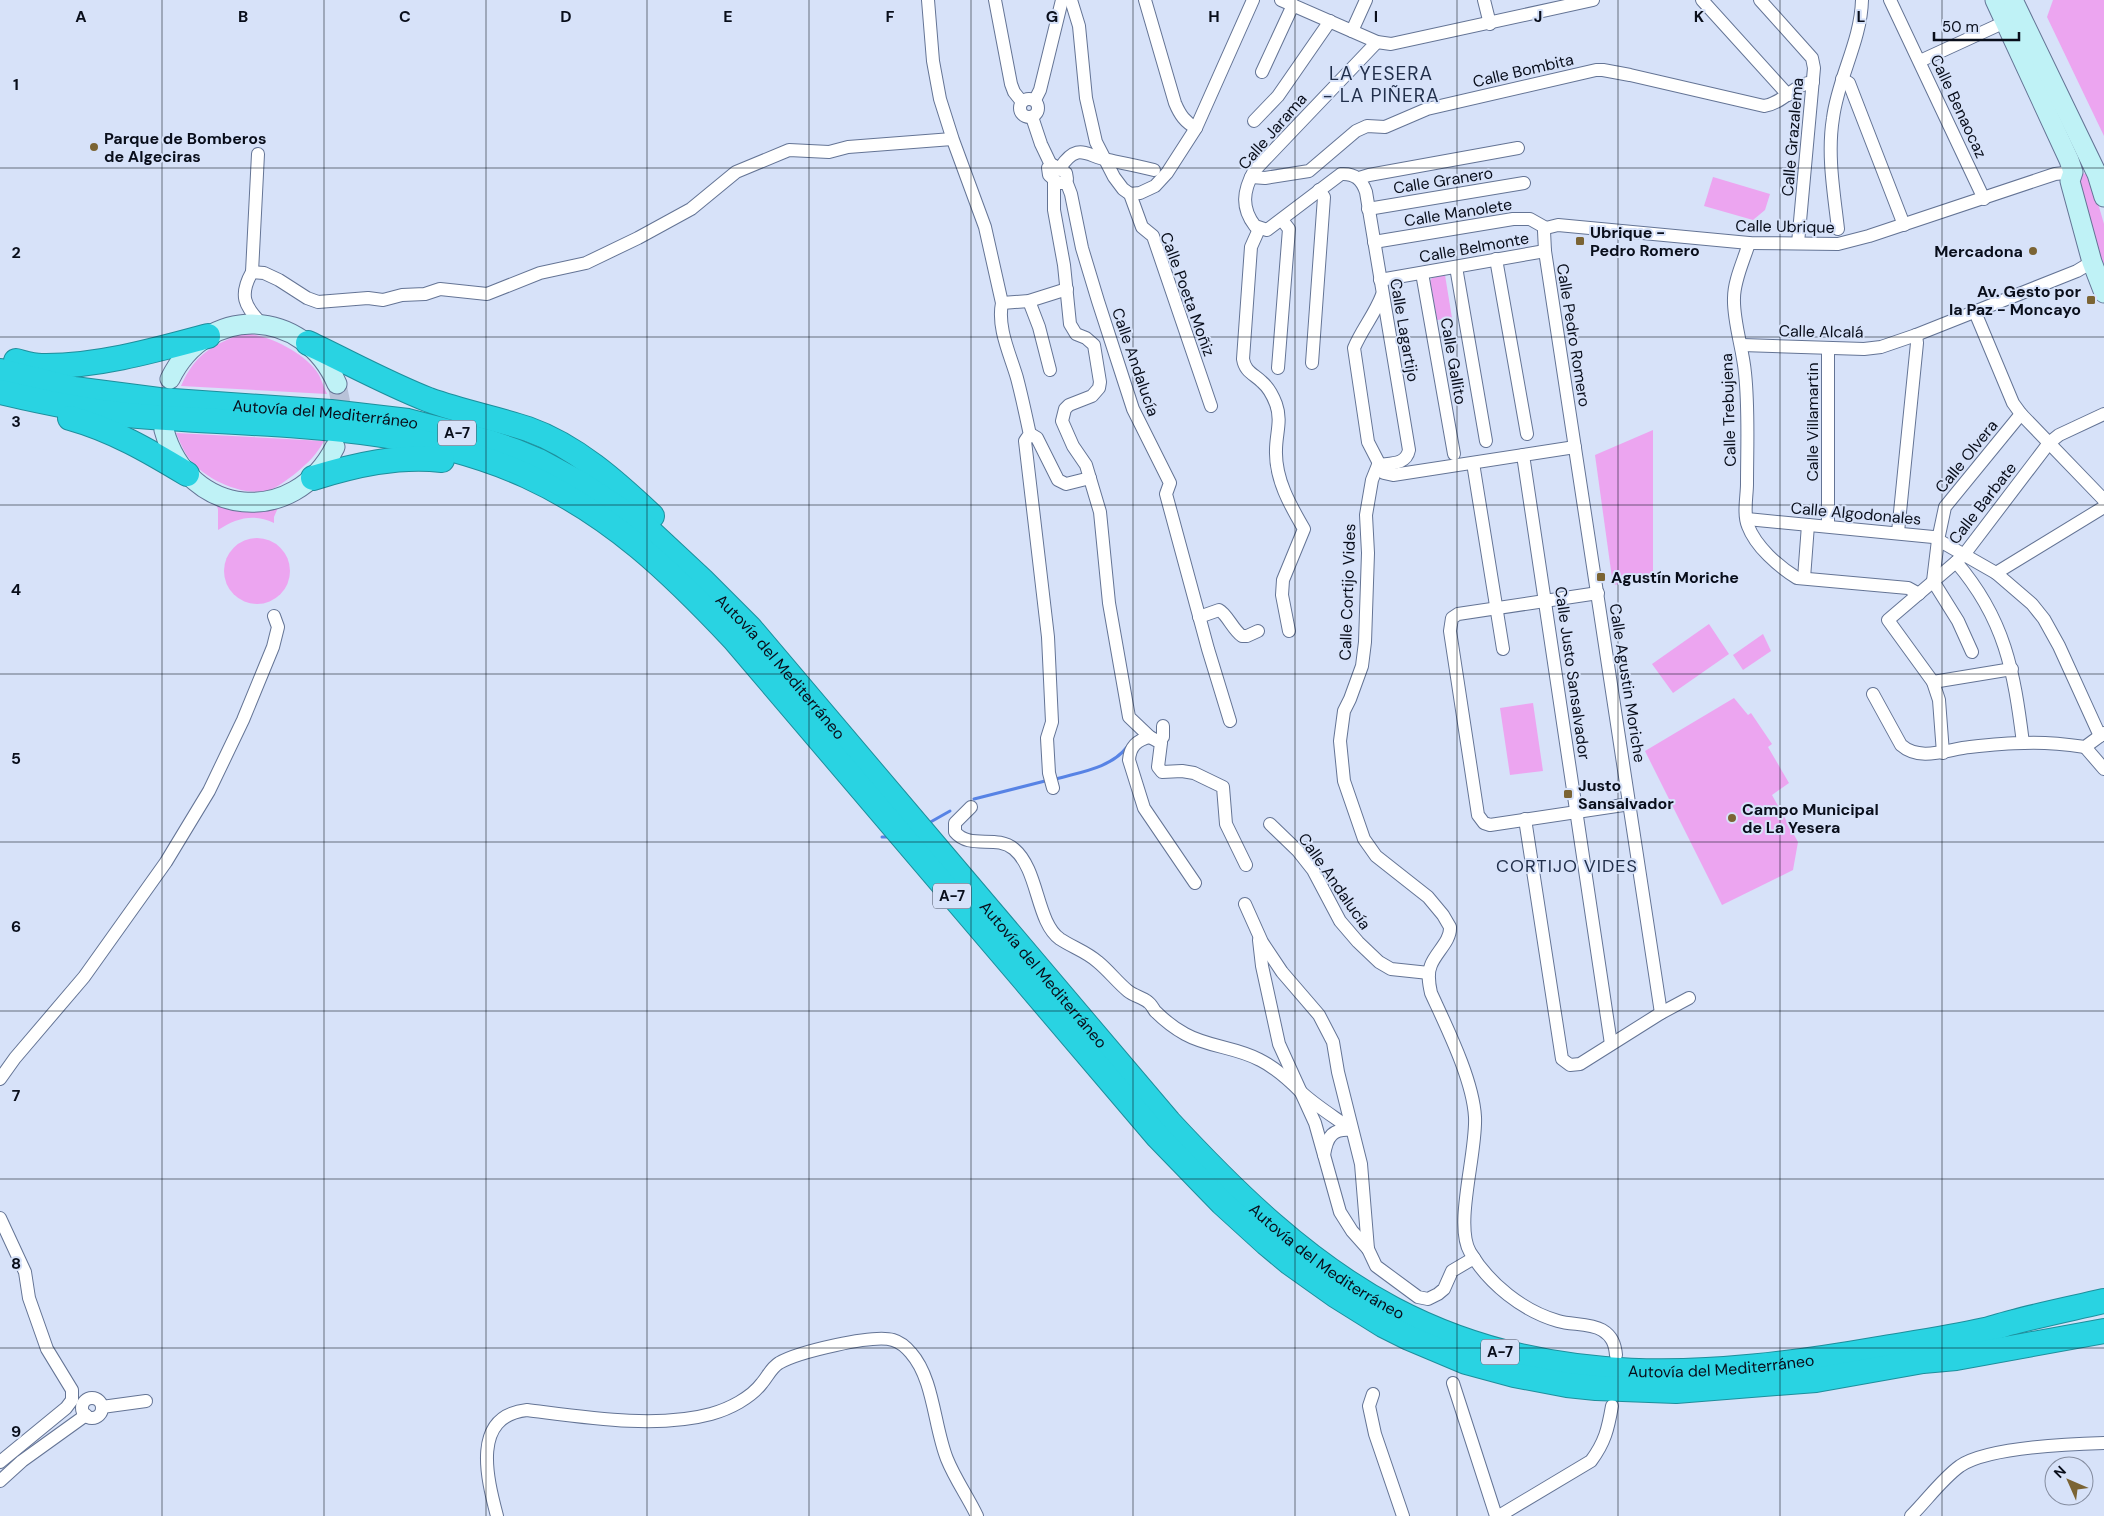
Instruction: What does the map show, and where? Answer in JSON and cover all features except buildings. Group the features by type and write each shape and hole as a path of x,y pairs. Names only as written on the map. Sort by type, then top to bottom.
{"highway":[{"path":"0,358 40,366 80,364 175,345 208,336"},
{"path":"308,343 427,399 460,411 529,430 565,446 616,483 674,538 696,565 702,580"},
{"name":"Autovía del Mediterráneo","path":"0,370 74,389 159,400 380,417 438,427 489,442 546,465 581,484 643,525 702,580 750,628 811,715"},
{"name":"Autovía del Mediterráneo","path":"0,392 80,409 152,417 290,425 365,433 449,449 502,466 535,480 590,511 630,539 693,596 811,715 1108,1065 1270,1222 1337,1275 1393,1309 1452,1336 1482,1347 1530,1360 1609,1371 1698,1372 1761,1367 1825,1358 1987,1330 2104,1301"},
{"path":"0,396 9,404 76,420 122,436 187,474"},
{"path":"313,478 342,469 400,459 443,460 468,465 514,482 606,531 630,539"},
{"name":"Autovía del Mediterráneo","path":"1108,1065 1158,1137 1192,1174 1290,1263 1335,1295 1383,1325 1466,1362 1514,1375 1567,1385 1676,1391 1816,1380 1924,1361 1956,1358 2104,1331"}],"main road":[{"path":"1995,0 2055,128 2073,172 2071,185 2098,266 2104,294"},
{"path":"2013,0 2097,174 2104,197"},
{"path":"2073,172 2086,166 2095,170 2097,174"},
{"path":"170,380 191,348 208,336 236,325 262,324 286,330 308,343 326,362 337,384"},
{"path":"164,430 172,454 187,474 202,487 218,496 249,502 281,498 303,486 322,469 335,447"}],"street":[{"path":"928,0 940,99 952,139 985,227 1002,303 1000,314 1003,332 1024,404 1030,436"},
{"path":"995,0 1014,92 1022,102"},
{"path":"1035,100 1040,90 1062,0"},
{"name":"Calle Poeta Moñiz","path":"1071,0 1079,26 1086,98 1096,142 1123,189 1130,194 1142,227 1152,236 1212,406"},
{"path":"1145,0 1175,103 1187,123 1196,128"},
{"path":"1130,194 1140,193 1155,186 1167,173 1196,128 1253,0"},
{"path":"1352,31 1366,0"},
{"path":"1484,0 1490,24"},
{"path":"1262,72 1284,1 1377,42 1391,44 1490,24 1589,0"},
{"path":"1702,0 1788,95"},
{"name":"Calle Grazalema","path":"1760,0 1812,58 1814,68 1798,243"},
{"path":"1838,229 1831,156 1832,119 1855,37 1862,0"},
{"name":"Calle Benaocaz","path":"1890,0 1984,198"},
{"path":"1254,120 1278,96 1330,21"},
{"path":"1920,61 2005,22"},
{"name":"Calle Jarama","path":"1258,229 1251,221 1244,206 1244,194 1251,177 1268,155 1377,42"},
{"name":"Calle Bombita","path":"1251,177 1273,177 1308,171 1356,132 1367,126 1385,127 1427,109 1596,70 1630,75 1764,106 1773,105 1802,84 1813,82"},
{"path":"1842,79 1850,83 1904,225"},
{"path":"1028,98 1035,100 1039,107 1032,116 1027,116 1020,109 1022,102 1028,98"},
{"path":"1032,116 1041,144 1055,167"},
{"path":"252,272 264,273 306,298 318,302 359,298 383,300 402,295 425,294 440,289 487,294 540,273 586,263 638,238 691,209 736,172 789,150 829,152 848,146 952,139"},
{"path":"1289,631 1282,595 1282,580 1304,529 1287,499 1281,482 1276,450 1280,419 1276,404 1262,381 1246,370 1243,359 1251,247 1258,229 1270,229 1341,174 1359,178 1518,148"},
{"path":"1154,170 1105,160 1088,152 1079,152 1071,155 1048,173 1060,180 1054,210 1067,289 1070,324 1076,334 1086,338 1094,345 1100,382 1099,388 1092,396 1069,405 1065,409 1062,421 1073,446 1086,465 1100,512 1110,612 1128,717 1161,746 1158,767 1162,772 1182,771 1194,773 1223,787 1226,824 1246,865"},
{"path":"258,154 252,272 245,285 244,296 252,314 262,324"},
{"name":"Calle Ubrique","path":"1546,228 1558,225 1749,243 1838,244 1904,225 2055,174 2073,172"},
{"name":"Calle Lagartijo","path":"1359,178 1366,192 1409,450 1407,457 1402,462 1378,465"},
{"name":"Calle Andalucía","path":"1060,180 1071,194 1082,248 1133,409 1170,483 1166,494 1199,617 1230,721"},
{"name":"Calle Granero","path":"1368,209 1524,183"},
{"path":"1312,363 1324,197 1319,190"},
{"name":"Calle Manolete","path":"1374,242 1512,219 1530,220 1546,228"},
{"path":"1278,368 1289,229 1282,220"},
{"name":"Calle Pedro Romero","path":"1546,228 1544,232 1545,251 1575,447"},
{"name":"Calle Trebujena","path":"1747,519 1748,413 1742,345 1734,311 1734,295 1749,243"},
{"name":"Calle Belmonte","path":"1380,280 1545,251"},
{"path":"1496,260 1527,434"},
{"name":"Calle Alcalá","path":"1742,345 1864,349 1881,347 1916,335 2076,271 2098,266"},
{"path":"1456,267 1486,441"},
{"name":"Calle Gallito","path":"1422,273 1454,454"},
{"path":"1002,303 1029,301 1067,289"},
{"path":"1382,295 1374,314 1354,348 1368,442 1378,465 1384,473 1389,475 1575,447"},
{"path":"1029,301 1039,327 1050,370"},
{"path":"1975,312 2013,403 2021,414 2104,500"},
{"path":"1898,532 1917,343 1916,335"},
{"name":"Calle Villamartin","path":"1828,348 1828,526"},
{"name":"Calle Olvera","path":"1933,581 1938,540 1946,507 2021,414"},
{"name":"Calle Barbate","path":"1933,682 1888,620 1959,559 2049,443 2059,435 2104,414"},
{"path":"1030,436 1037,438 1058,480 1066,484 1090,478"},
{"path":"1030,436 1025,442 1048,637 1052,722 1047,738 1049,773 1053,788"},
{"name":"Calle Agustin Moriche","path":"1575,447 1661,1012"},
{"name":"Calle Justo Sansalvador","path":"1522,455 1546,601 1611,1044"},
{"path":"1474,463 1503,649"},
{"name":"Calle Cortijo Vides","path":"1378,465 1372,480 1366,515 1368,552 1365,642 1362,666 1344,711 1340,741 1344,781 1364,839 1376,856 1428,897 1450,927 1449,935 1430,966 1428,979 1431,993 1474,1101 1475,1120 1464,1224 1466,1244 1483,1270 1516,1302 1556,1321 1602,1330 1615,1344 1616,1355"},
{"path":"1996,573 2104,507"},
{"path":"1747,519 1747,524 1756,541 1784,570 1797,578 1908,588 1919,594"},
{"name":"Calle Algodonales","path":"1747,519 1898,532 1933,537 1959,559 1996,573 2032,604 2044,619 2102,734"},
{"path":"1804,578 1808,525"},
{"path":"1959,559 1996,623 2012,669 2023,743"},
{"path":"1933,581 1958,621 1972,652"},
{"path":"1598,594 1462,613 1455,616 1450,626 1478,815 1484,823 1490,825 1630,804"},
{"path":"1199,617 1219,610 1224,613 1233,628 1242,636 1258,630"},
{"path":"0,1079 15,1058 84,977 166,862 209,791 243,720 273,646 278,627 274,616"},
{"path":"1943,753 1939,700 1933,682 2012,669"},
{"path":"1873,694 1901,745 1908,751 1943,753 1968,747 2050,742 2085,747 2104,769"},
{"path":"1163,726 1163,737 1135,743 1129,760 1144,808 1195,883"},
{"path":"2085,747 2102,734"},
{"path":"971,807 956,822 955,832 962,838 970,841 989,840 1001,842 1015,850 1027,866 1045,917 1059,938 1088,954 1130,993 1148,1002 1168,1022 1186,1034 1201,1041 1241,1051 1260,1060 1291,1080 1302,1093 1352,1130"},
{"path":"1525,819 1560,1055 1566,1063 1580,1064 1661,1012 1689,998"},
{"name":"Calle Andalucía","path":"1270,824 1298,850 1321,884 1340,920 1365,949 1379,962 1392,969 1430,973"},
{"path":"1245,904 1258,934 1282,972 1319,1015 1333,1042 1361,1164 1368,1249 1372,1260 1382,1271 1423,1298 1432,1298 1444,1289 1452,1271 1474,1258"},
{"path":"1258,934 1262,966 1279,1044 1315,1123 1340,1212 1352,1231 1368,1249"},
{"path":"1324,1154 1329,1138 1335,1132 1341,1129 1352,1130"},
{"path":"0,1218 25,1272 29,1298 47,1349 70,1386 73,1395 69,1405 0,1462"},
{"path":"497,1516 489,1487 489,1436 495,1425 504,1416 527,1410 620,1421 669,1420 711,1414 738,1403 761,1384 768,1373 778,1364 795,1355 814,1349 882,1338 893,1340 903,1345 921,1366 947,1459 978,1516"},
{"path":"1454,1383 1498,1516 1591,1461 1601,1448 1607,1432 1612,1406"},
{"path":"70,1386 87,1400 96,1399 102,1407"},
{"path":"1373,1394 1369,1406 1375,1434 1404,1516"},
{"path":"87,1400 83,1409 86,1415 92,1418 98,1416 102,1407"},
{"path":"102,1407 146,1401"},
{"path":"0,1481 22,1460 86,1415"},
{"path":"1911,1516 1959,1467 1977,1458 2068,1444 2104,1444"}],"shaded area":[{"path":"2053,0 2104,0 2104,136 2047,17"},
{"path":"2083,173 2090,176 2104,224 2104,263 2099,262 2077,178"},
{"path":"1713,177 1770,194 1765,210 1753,220 1704,206"},
{"path":"1445,275 1452,318 1437,320 1430,281 1432,278"},
{"path":"245,333 276,342 296,353 313,367 319,375 327,394 181,386 192,366 206,352 223,341"},
{"path":"1653,430 1653,580 1613,585 1595,455"},
{"path":"176,433 324,441 312,458 289,478 270,490 255,492 233,488 210,477 192,462"},
{"path":"214,500 280,503 274,517 274,523 259,518 245,518 232,522 218,530 218,509"},
{"path":"251,538 263,538 281,547 288,558 290,571 288,584 281,595 270,602 251,604 238,599 229,590 224,577 224,565 229,552 238,543"},
{"path":"1709,624 1729,654 1673,693 1652,664"},
{"path":"1763,634 1771,651 1743,670 1733,655"},
{"name":"Campo Municipal de La Yesera","path":"1734,698 1748,715 1751,713 1772,744 1768,747 1789,783 1772,795 1798,842 1793,870 1722,905 1645,751"},
{"path":"1533,703 1543,771 1510,775 1500,708"}],"waterway":[{"path":"1056,779 1104,765 1113,760 1127,747"},
{"path":"974,799 1045,781"},
{"path":"927,824 950,811"},
{"path":"882,837 890,837"}],"tunnel":[{"path":"337,384 342,409 340,427"}],"place":[{"name":"Parque de Bomberos de Algeciras","path":"94,147"},
{"name":"Ubrique - Pedro Romero","path":"1580,241"},
{"name":"Mercadona","path":"2033,251"},
{"name":"Av. Gesto por la Paz - Moncayo","path":"2091,300"},
{"name":"Agustín Moriche","path":"1601,577"},
{"name":"Justo Sansalvador","path":"1568,794"},
{"name":"Campo Municipal de La Yesera","path":"1732,818"}],"district":[{"name":"LA YESERA - LA PIÑERA","path":"1381,84"},
{"name":"CORTIJO VIDES","path":"1567,866"}]}
